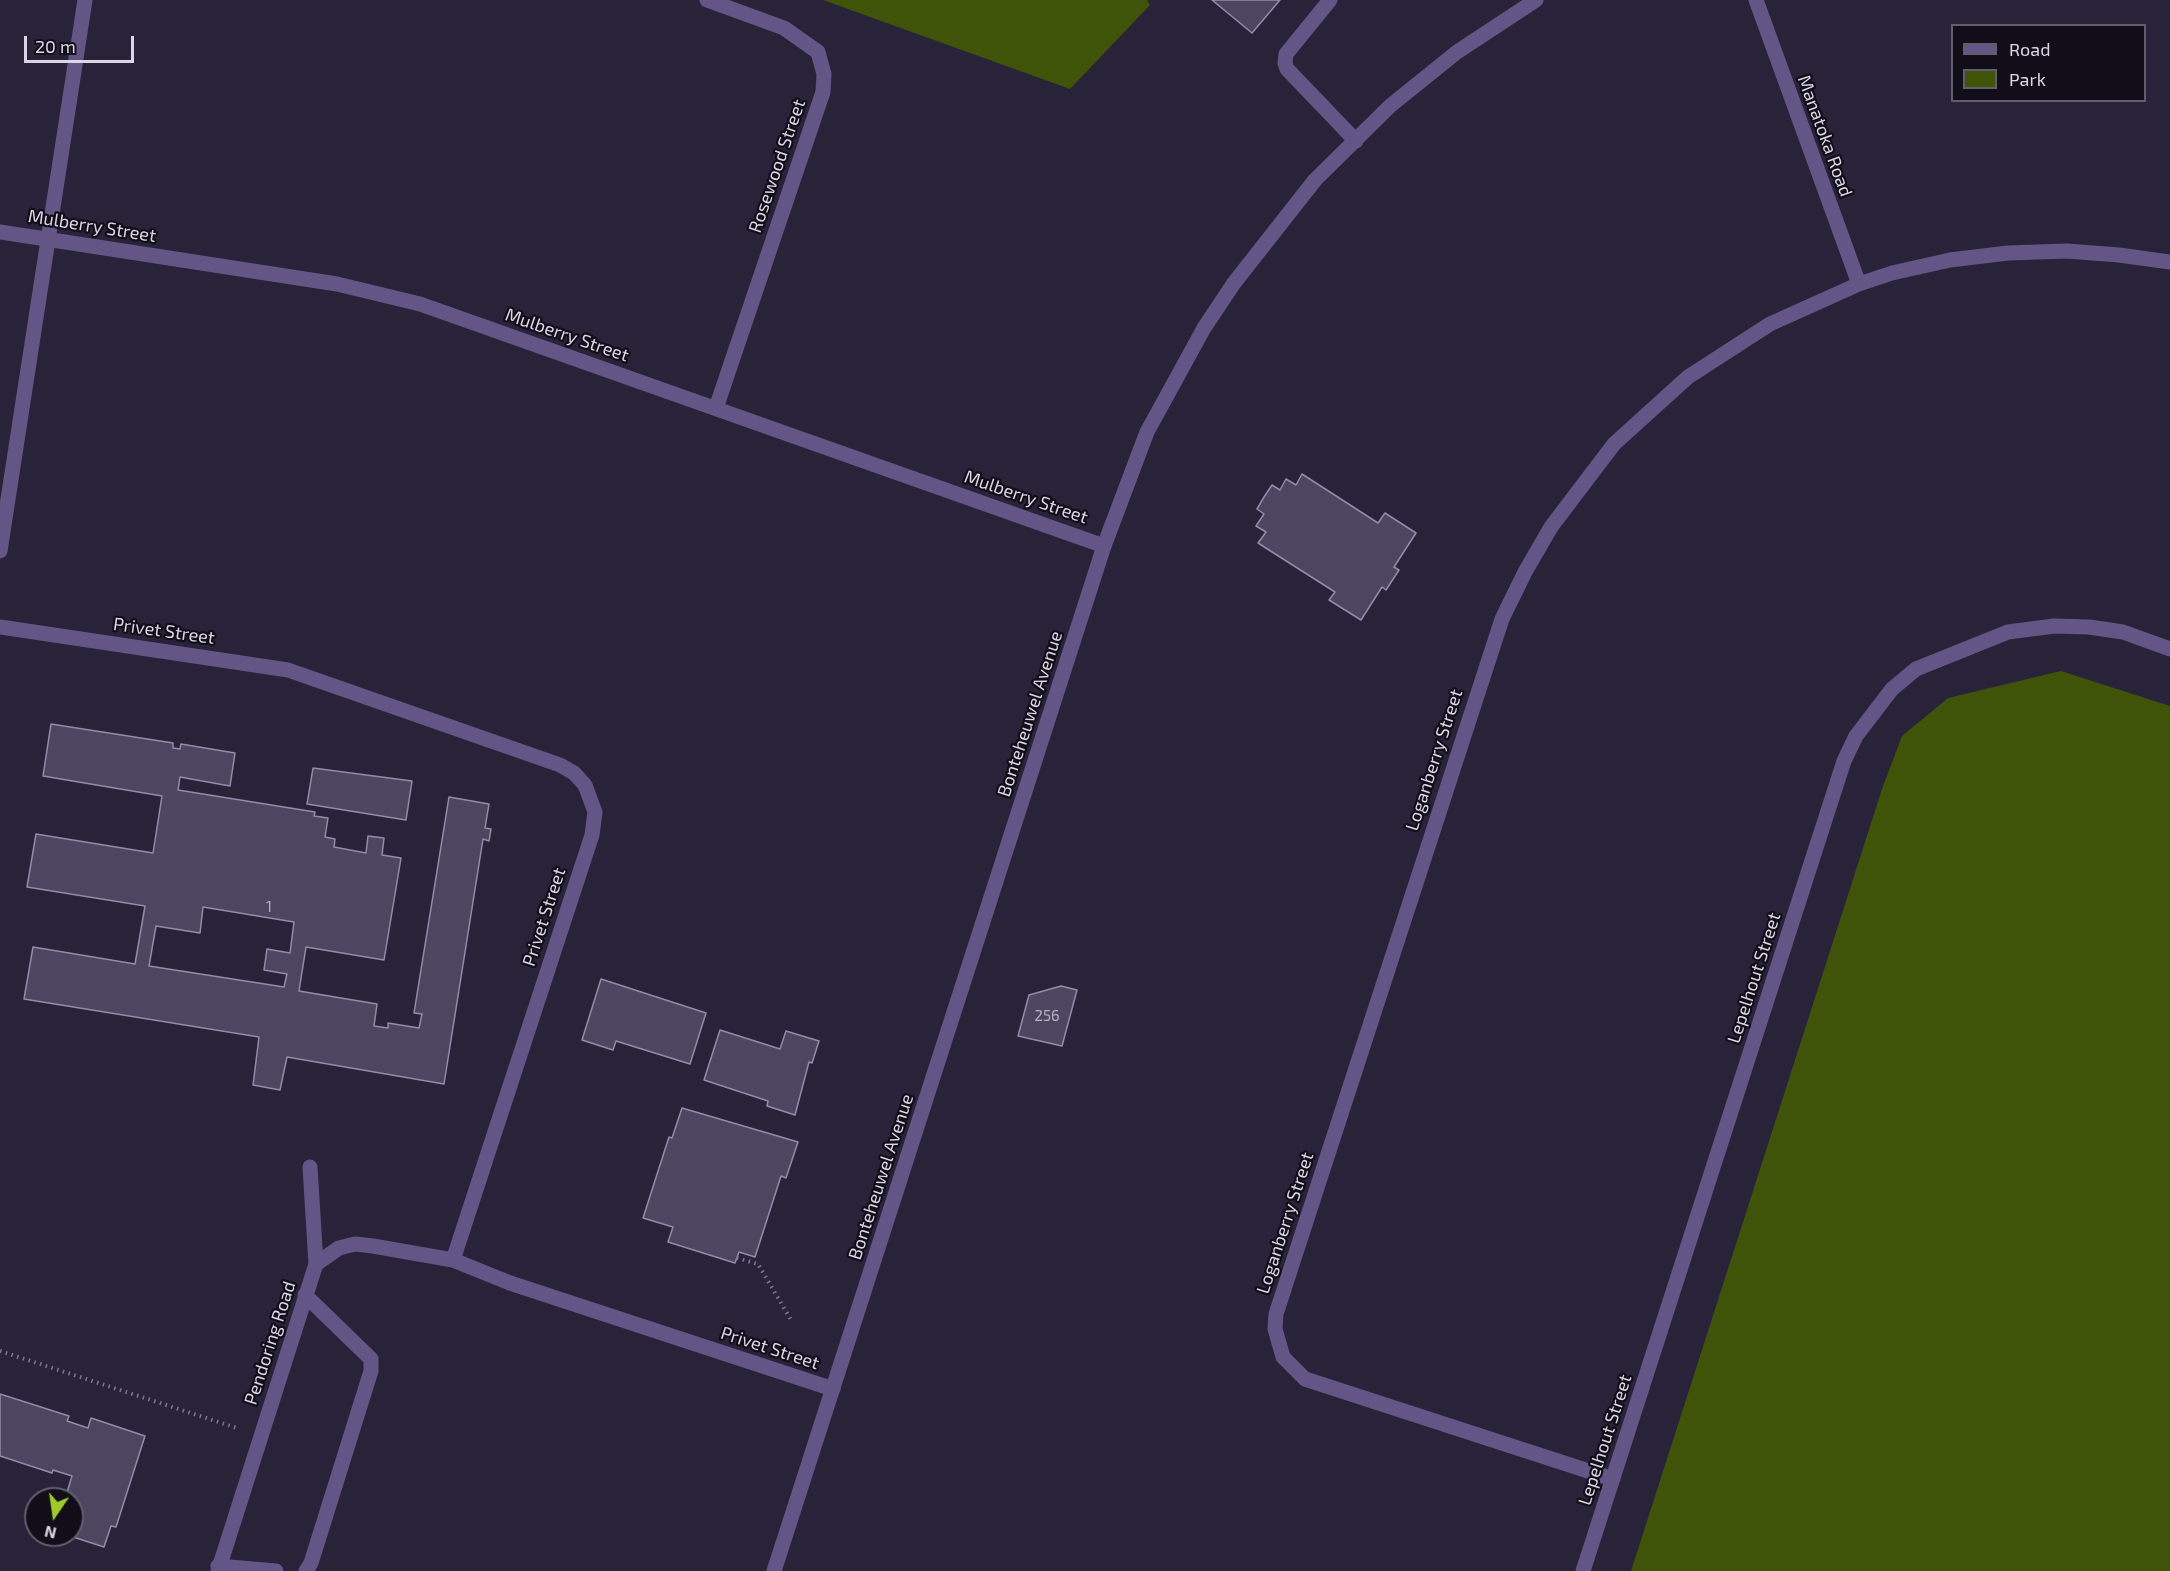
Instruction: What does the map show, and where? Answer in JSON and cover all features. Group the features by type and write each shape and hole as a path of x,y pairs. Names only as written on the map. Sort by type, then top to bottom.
{"street":[{"path":"0,551 85,0"},
{"name":"Rosewood Street","path":"707,0 784,28 818,52 824,74 823,92 716,408"},
{"path":"1330,0 1286,54 1285,63 1287,69 1356,141"},
{"name":"Bonteheuwel Avenue","path":"774,1571 1104,546 1147,432 1204,328 1273,231 1315,180 1390,106 1457,52 1536,0"},
{"name":"Manatoka Road","path":"1756,0 1859,284"},
{"name":"Mulberry Street","path":"0,232 337,284 420,304 1104,546"},
{"name":"Loganberry Street","path":"1613,1479 1305,1379 1293,1370 1283,1357 1275,1329 1276,1314 1484,668 1502,619 1551,527 1581,484 1614,444 1651,408 1688,377 1753,334 1814,302 1859,284 1892,273 1950,260 2008,253 2067,251 2170,262"},
{"name":"Lepelhout Street","path":"1583,1571 1844,761 1856,735 1892,689 1916,669 2008,632 2054,626 2089,627 2123,632 2170,649"},
{"name":"Privet Street","path":"0,627 288,670 560,765 574,773 585,785 595,812 591,835 453,1260 510,1283 833,1389"},
{"path":"310,1167 316,1264"},
{"name":"Pendoring Road","path":"218,1569 316,1264 339,1248 356,1244 453,1260"},
{"path":"305,1296 371,1359 368,1382 312,1563 306,1571"},
{"path":"218,1569 276,1571"}],"path":[{"path":"737,1258 758,1264 791,1320"},
{"path":"0,1351 261,1435"}],"green space":[{"path":"823,0 1147,0 1150,5 1070,89"},
{"path":"2061,671 2170,706 2170,1571 1631,1571 1882,789 1902,736 1948,698"}],"building":[{"path":"1212,0 1280,0 1252,33"},
{"path":"1302,474 1378,523 1385,513 1416,533 1394,567 1399,570 1386,590 1382,587 1361,620 1329,600 1335,592 1258,543 1266,532 1256,526 1264,514 1257,509 1264,497 1272,485 1280,490 1286,479 1296,485"},
{"path":"51,724 173,743 173,748 180,749 181,744 235,753 230,786 180,777 178,790 315,812 314,816 328,818 325,837 335,839 334,847 366,853 368,836 384,838 382,855 401,858 384,960 306,947 299,991 377,1004 374,1026 388,1028 388,1023 419,1028 422,1014 414,1013 449,797 489,804 485,828 491,829 489,841 483,839 444,1084 287,1057 280,1090 253,1085 259,1037 24,999 33,947 135,964 145,906 27,887 36,834 153,853 162,796 43,776","holes":["203,907 294,922 290,953 267,949 264,970 287,974 284,987 149,966 156,926 200,933"]},
{"path":"313,768 412,781 406,820 307,804"},
{"path":"601,979 706,1013 690,1064 616,1041 613,1050 582,1040"},
{"path":"1061,986 1077,990 1062,1046 1018,1036 1029,995"},
{"path":"720,1030 780,1049 786,1031 819,1041 812,1063 809,1062 795,1115 767,1106 768,1101 704,1080"},
{"path":"682,1108 798,1142 786,1178 781,1176 755,1257 739,1252 735,1263 668,1242 673,1227 643,1218 669,1137 672,1138"},
{"path":"0,1394 69,1416 67,1421 88,1428 91,1418 145,1436 116,1527 111,1526 104,1547 84,1541 84,1487 69,1487 72,1476 53,1470 52,1473 0,1456"}]}
